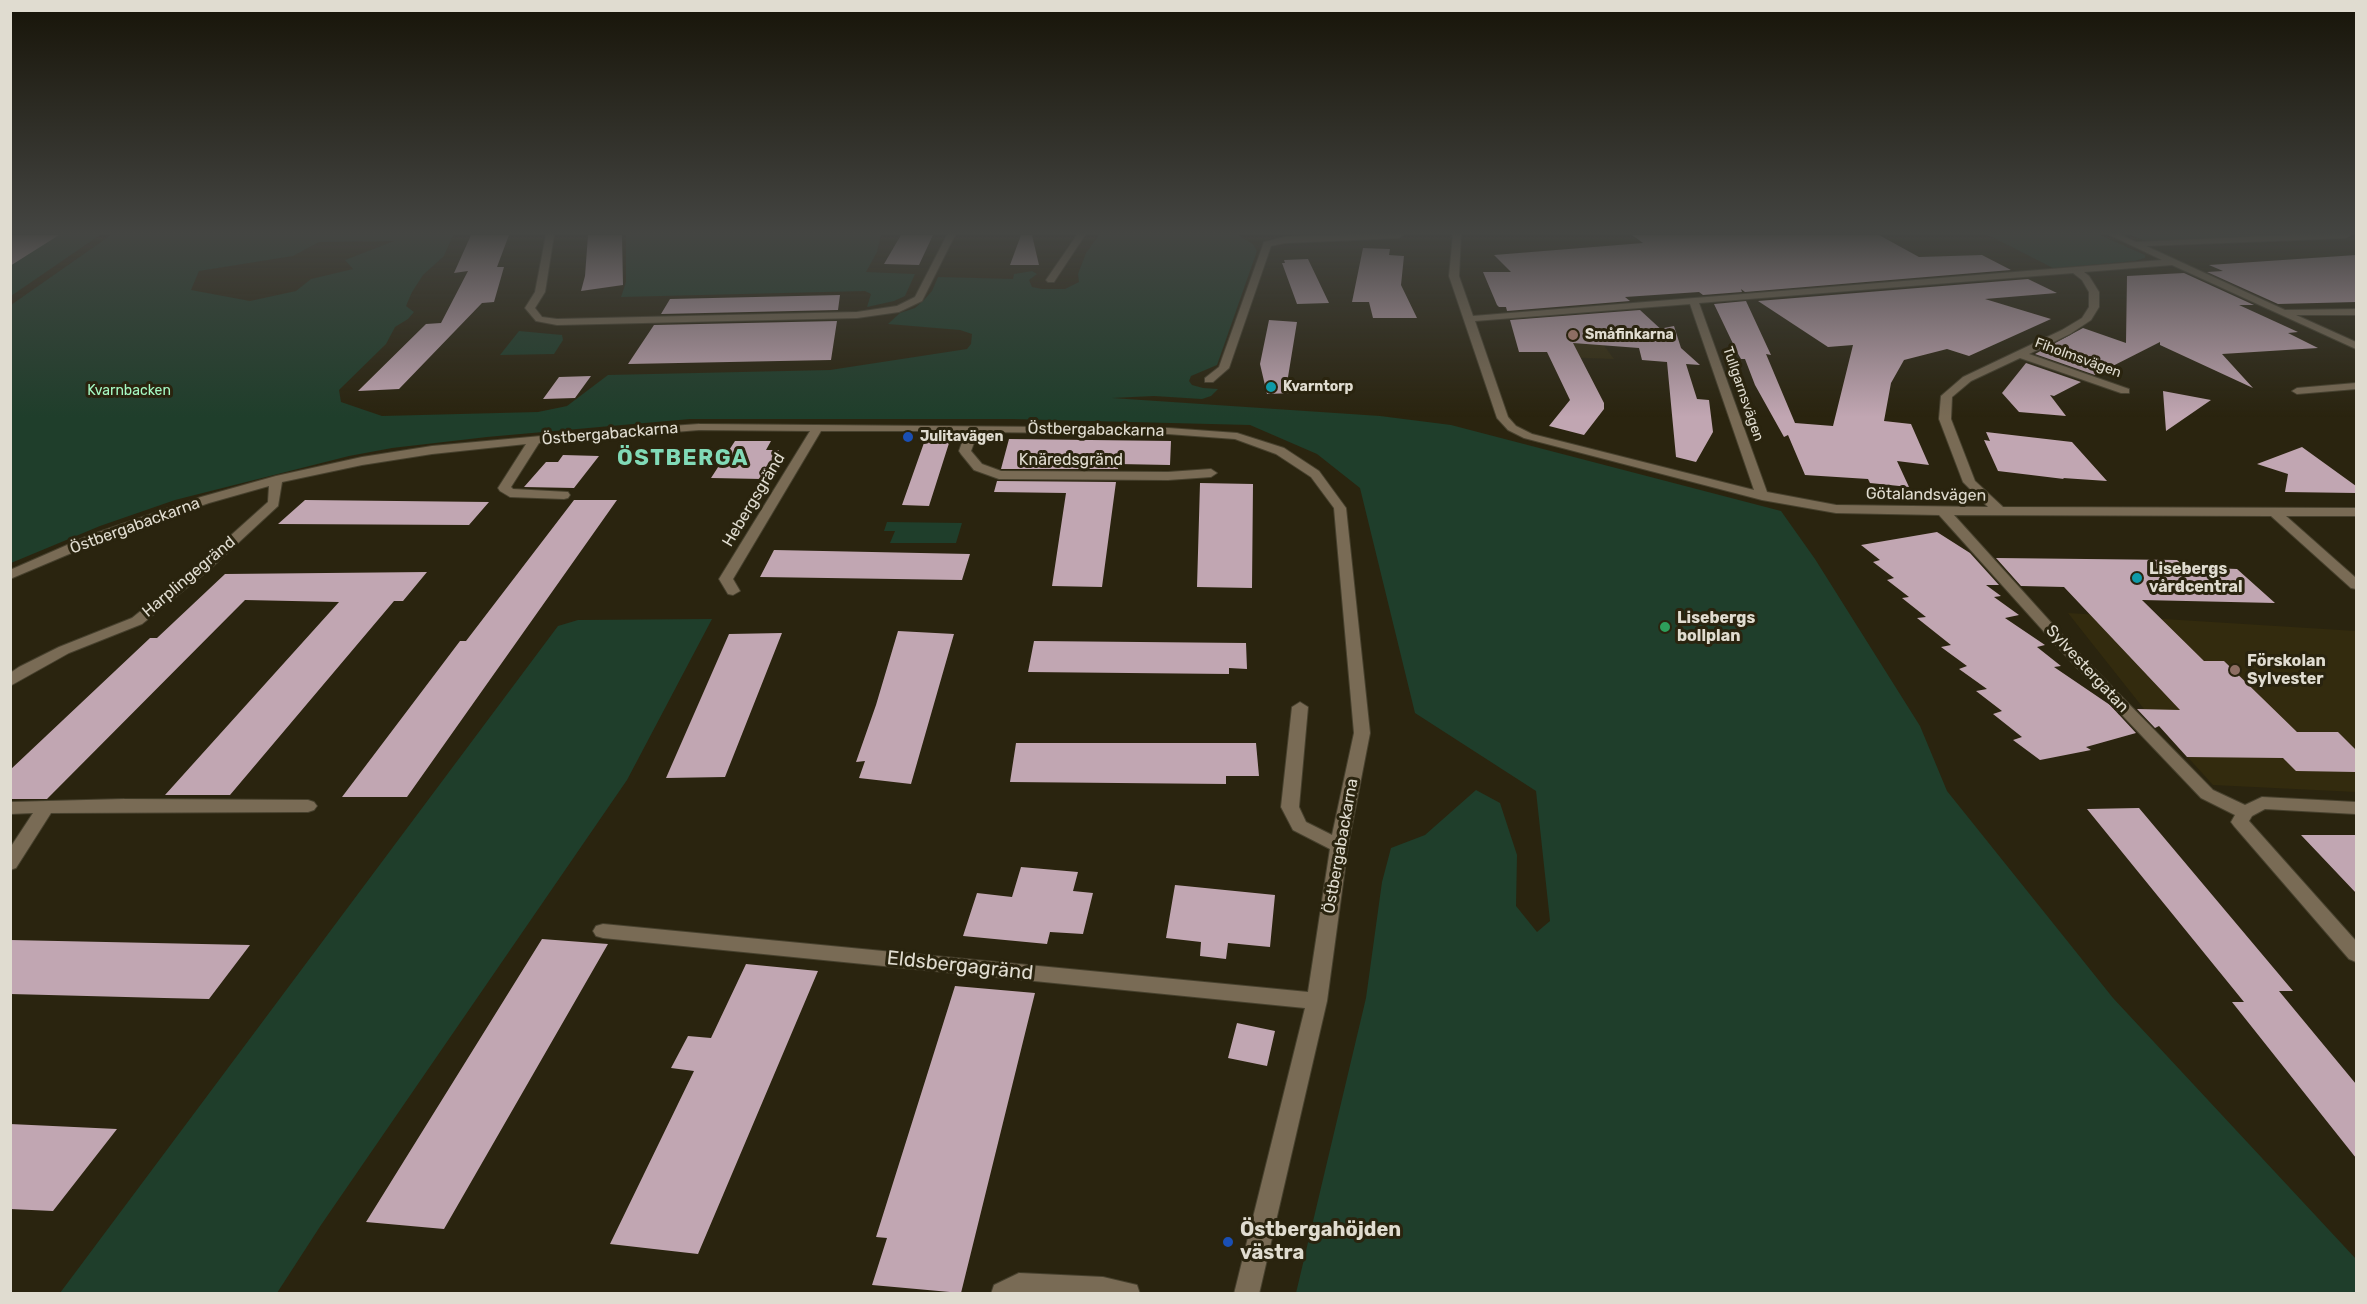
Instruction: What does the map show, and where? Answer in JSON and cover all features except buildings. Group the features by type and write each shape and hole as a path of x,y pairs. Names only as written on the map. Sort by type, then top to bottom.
{"street":[{"path":"538,296 530,308 539,319 557,322 857,315 899,309 919,299 921,296"},
{"path":"1209,380 1224,368 1249,296"},
{"path":"1461,296 1469,319 1767,296"},
{"name":"Fiholmsvägen","path":"2000,512 1969,482 1945,419 1947,396 1967,379 2086,320 2094,307 2094,296"},
{"path":"2247,296 2356,346"},
{"name":"Tullgarnsvägen","path":"1694,302 1762,496"},
{"path":"2280,311 2356,312"},
{"name":"Götalandsvägen","path":"1469,319 1503,418 1512,428 1528,436 1762,496 1836,509 1878,512 1942,510 2356,512"},
{"name":"Fiholmsvägen","path":"2020,354 2125,391"},
{"path":"2297,391 2356,386"},
{"name":"Östbergabackarna","path":"10,574 95,538 205,500 276,480 362,461 423,452 534,441 699,427 973,428 1167,431 1237,436 1280,451 1316,474 1340,508 1362,733 1340,846 1317,1001 1246,1293"},
{"name":"Hebergsgränd","path":"733,591 726,579 818,427"},
{"name":"Knäredsgränd","path":"973,428 965,451 978,467 999,475 1156,476 1211,473"},
{"path":"534,441 504,488 510,493 564,495"},
{"name":"Harplingegränd","path":"10,681 24,669 64,650 137,621 205,566 274,503 276,480"},
{"name":"Sylvestergatan","path":"1942,510 2070,652 2206,794 2245,812"},
{"path":"2274,511 2356,585"},
{"path":"1299,707 1290,807 1299,826 1340,846"},
{"path":"2356,808 2262,803 2245,812 2240,822 2356,954"},
{"path":"10,808 124,805 308,806"},
{"path":"10,863 45,808"},
{"name":"Eldsbergagränd","path":"603,931 1317,1001"},
{"path":"1003,1293 1019,1285 1103,1289 1128,1293"}],"shaded area":[{"path":"1581,316 1591,328 1614,359 1562,357"},
{"name":"Förskolan Sylvester","path":"2068,613 2356,631 2356,792 2213,785 2144,709"}],"green space":[{"name":"Kvarnbacken","path":"24,296 222,296 250,301 274,296 410,296 406,306 414,312 395,327 386,344 339,390 341,402 382,416 538,412 567,406 608,375 830,370 967,349 971,344 972,334 960,330 888,324 900,313 915,308 928,296 1241,296 1217,365 1191,376 1189,381 1192,385 1218,389 1211,396 1202,399 1154,396 1112,398 1380,416 1451,425 1781,511 1815,559 1920,726 1947,791 2113,998 2356,1259 2356,1293 1296,1293 1366,998 1382,882 1391,848 1425,835 1476,790 1500,803 1517,855 1516,906 1537,932 1550,921 1536,791 1415,713 1360,488 1317,454 1250,425 1011,419 690,419 487,437 392,448 349,456 175,500 100,526 11,563 11,305"},
{"path":"621,296 668,296 621,297"},
{"path":"870,296 905,296 894,301 867,307"},
{"path":"519,331 562,335 563,340 554,354 500,355"},
{"path":"887,522 962,523 956,543 890,543 895,531 884,531"},
{"path":"712,619 627,780 321,1225 277,1293 60,1293 558,626 578,620"}],"place":[{"name":"Småfinkarna","path":"1573,335"},
{"name":"Kvarntorp","path":"1271,387"},
{"name":"Julitavägen","path":"908,437"},
{"name":"Lisebergs vårdcentral","path":"2137,578"},
{"name":"Lisebergs bollplan","path":"1665,627"},
{"name":"Förskolan Sylvester","path":"2235,670"},
{"name":"Östbergahöjden västra","path":"1228,1242"}],"district":[{"name":"ÖSTBERGA","path":"683,459"}]}
